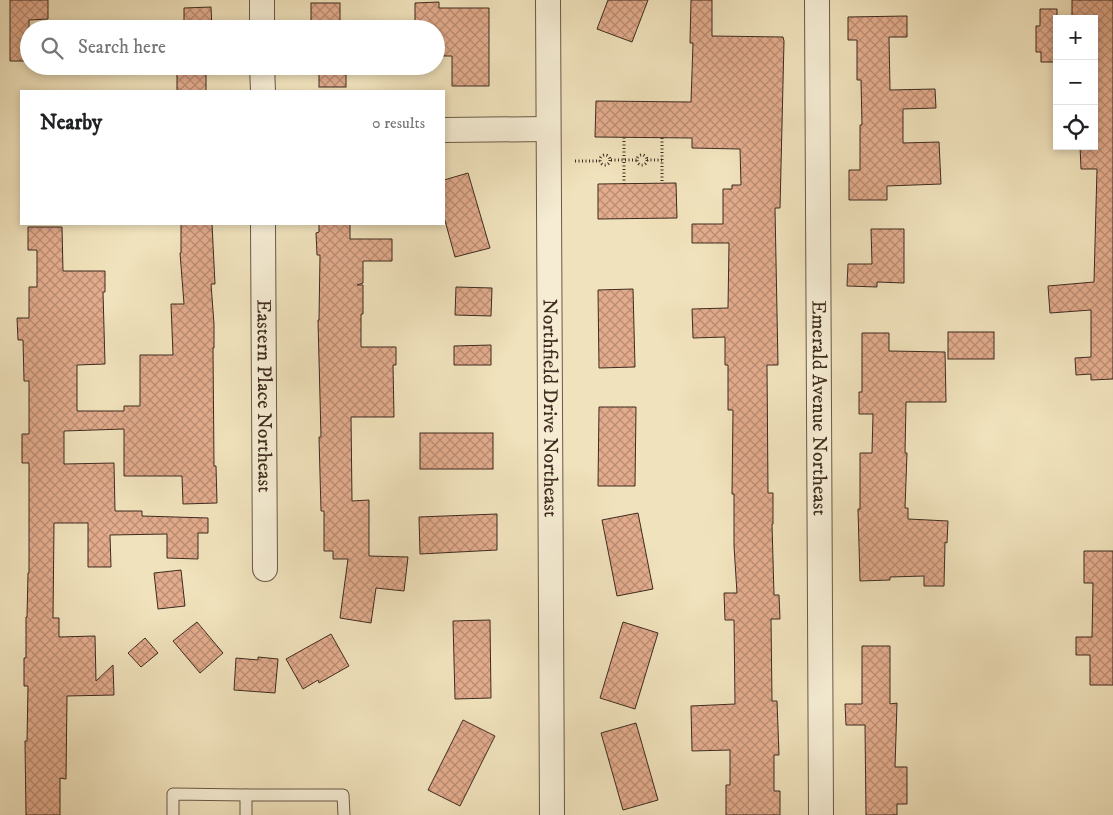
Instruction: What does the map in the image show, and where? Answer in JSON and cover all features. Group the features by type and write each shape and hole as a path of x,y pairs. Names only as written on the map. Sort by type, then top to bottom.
{"street":[{"path":"262,0 262,20"},
{"name":"Northfield Drive Northeast","path":"548,0 552,815"},
{"name":"Emerald Avenue Northeast","path":"817,0 821,815"},
{"path":"262,75 263,90"},
{"path":"445,130 548,129"},
{"name":"Eastern Place Northeast","path":"263,225 265,569"}],"lane":[{"path":"173,815 173,794 343,795 344,815"},
{"path":"246,795 246,815"}],"path":[{"path":"624,137 624,184"},
{"path":"662,138 662,183"},
{"path":"600,160 605,155 610,157 611,160"},
{"path":"637,160 642,155 647,160"},
{"path":"576,160 600,160"},
{"path":"600,160 603,165 606,165 611,160 637,160"},
{"path":"637,160 638,164 643,165 647,160"},
{"path":"647,160 662,160"}],"building":[{"path":"10,0 48,0 48,19 20,20 20,61 10,61"},
{"path":"608,0 648,0 632,42 597,29"},
{"path":"691,0 712,0 712,36 783,37 784,41 780,208 775,208 778,365 767,365 768,493 773,493 774,595 779,595 780,619 771,619 772,701 777,701 779,755 774,755 774,791 780,791 780,815 726,815 726,785 730,785 730,750 692,751 691,706 735,704 734,620 725,620 724,593 737,593 734,546 734,494 732,494 733,410 728,410 728,365 725,365 725,337 693,338 692,309 728,308 729,243 692,243 692,224 723,224 723,189 732,189 732,185 741,185 740,149 692,148 692,138 595,137 596,101 691,102 693,43 690,43"},
{"path":"1072,0 1113,0 1113,379 1091,380 1091,374 1076,375 1075,358 1091,357 1091,310 1050,313 1048,286 1094,282 1097,169 1081,169 1080,150 1098,150 1098,15 1072,15"},
{"path":"439,2 439,8 489,8 489,86 452,86 452,56 445,56 445,20 415,20 415,3"},
{"path":"311,3 340,3 340,20 311,20"},
{"path":"211,7 212,20 184,20 184,8"},
{"path":"1040,9 1057,9 1057,15 1053,15 1053,62 1041,62 1041,52 1036,52 1036,26 1040,26"},
{"path":"907,16 907,37 889,37 890,90 935,89 936,108 903,109 903,143 939,142 941,184 887,186 887,200 849,200 849,170 860,170 860,125 862,125 861,80 857,80 857,40 848,40 848,17"},
{"path":"177,75 206,75 206,90 177,90"},
{"path":"319,75 346,75 346,87 319,87"},
{"path":"468,173 490,248 455,257 445,221 445,180"},
{"path":"676,183 677,218 598,219 598,184"},
{"path":"181,225 212,225 215,284 211,284 214,324 214,466 216,466 217,503 183,504 182,476 124,476 124,429 64,431 64,464 114,463 115,511 142,511 142,516 208,518 208,533 198,533 198,559 167,558 167,534 110,535 111,567 88,567 88,523 54,523 53,618 59,618 59,637 95,636 96,681 113,665 114,695 67,696 66,779 60,778 60,815 26,815 25,741 27,741 28,686 24,686 24,658 26,658 29,573 29,463 22,463 22,434 29,434 29,381 24,381 23,340 18,340 17,318 29,318 29,287 37,287 37,250 28,250 28,227 62,227 63,271 105,271 105,292 103,292 105,364 77,365 77,411 124,411 124,406 140,406 140,355 173,355 171,304 184,304"},
{"path":"319,225 350,225 350,239 392,239 392,261 363,261 363,283 357,285 363,285 361,347 396,347 396,365 393,365 394,417 351,417 352,501 369,500 369,556 408,557 404,591 376,588 371,623 340,618 348,559 333,559 333,551 324,551 324,511 321,511 319,437 321,437 318,320 320,255 317,255 316,233 319,232"},
{"path":"871,229 904,229 904,283 877,282 877,287 847,286 848,264 872,264"},
{"path":"456,287 492,288 491,316 455,315"},
{"path":"633,289 635,367 599,368 598,290"},
{"path":"948,332 994,332 994,359 948,359"},
{"path":"862,333 889,333 889,351 945,352 946,402 906,402 905,453 907,453 905,508 908,508 908,519 948,521 947,543 945,542 944,586 924,586 924,576 890,577 890,580 860,581 858,509 860,509 860,453 872,453 873,414 859,414 859,392 862,392"},
{"path":"491,345 491,365 454,365 454,346"},
{"path":"599,407 636,407 635,486 598,486"},
{"path":"420,433 493,433 493,469 420,469"},
{"path":"638,513 653,589 617,596 602,520"},
{"path":"497,514 497,550 420,554 419,517"},
{"path":"1084,551 1113,551 1113,685 1090,685 1090,655 1076,655 1076,637 1092,637 1093,583 1084,583"},
{"path":"181,570 185,606 158,609 154,573"},
{"path":"490,620 491,698 455,699 453,621"},
{"path":"197,622 223,653 200,673 173,641"},
{"path":"623,622 658,633 635,709 600,698"},
{"path":"331,634 349,666 319,683 318,680 303,689 286,659"},
{"path":"145,638 158,653 141,667 128,653"},
{"path":"862,646 890,646 890,704 897,703 895,767 907,767 907,804 897,804 897,815 866,815 865,725 846,725 845,704 862,704"},
{"path":"258,657 278,659 275,693 234,690 236,658 258,660"},
{"path":"463,720 495,736 460,806 428,790"},
{"path":"636,723 658,800 623,810 601,733"}]}
